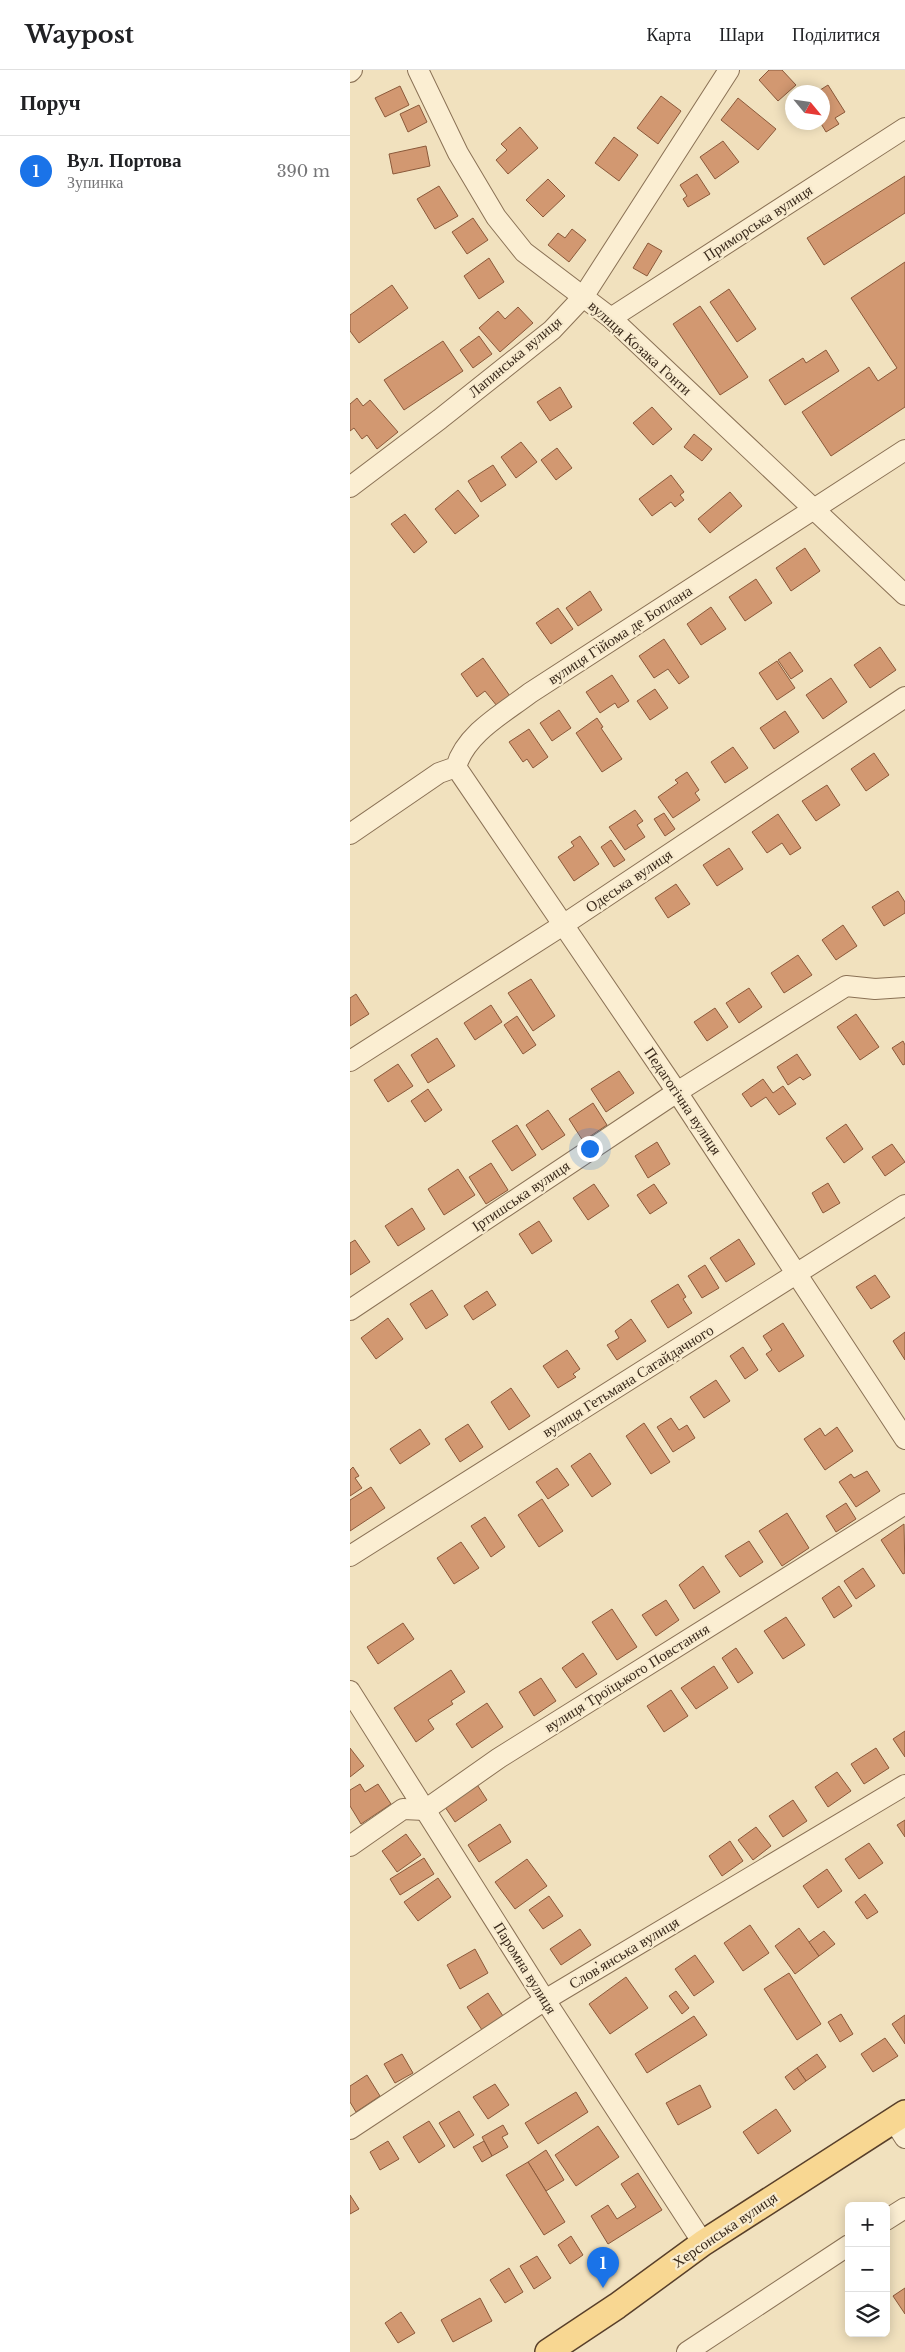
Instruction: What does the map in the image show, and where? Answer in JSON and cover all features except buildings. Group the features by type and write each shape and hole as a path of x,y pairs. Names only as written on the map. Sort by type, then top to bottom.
{"main road":[{"name":"Херсонська вулиця","path":"552,2351 703,2243 901,2124"}],"street":[{"name":"вулиця Козака Гонти","path":"418,70 458,153 496,217 524,252 611,318 905,595"},
{"name":"Лапинська вулиця","path":"350,487 440,419 552,330 583,297 728,70"},
{"name":"Приморська вулиця","path":"611,318 905,128"},
{"name":"вулиця Гійома де Боплана","path":"456,767 462,751 474,736 530,692 905,450"},
{"name":"Одеська вулиця","path":"350,1061 562,925 905,697"},
{"path":"350,834 439,773 456,767"},
{"name":"Педагогічна вулиця","path":"456,767 677,1092 905,1439"},
{"name":"Іртишська вулиця","path":"350,1310 677,1092 846,986 875,990 905,987"},
{"name":"вулиця Гетьмана Сагайдачного","path":"350,1556 905,1205"},
{"name":"вулиця Троїцького Повстання","path":"425,1810 499,1758 905,1504"},
{"name":"Паромна вулиця","path":"350,1691 545,2000 703,2243"},
{"name":"Словʼянська вулиця","path":"350,2129 545,2000 905,1785"},
{"path":"350,1846 403,1809 425,1810"},
{"path":"890,2217 905,2208"},
{"path":"687,2352 846,2247"}],"place":[{"name":"Вул. Портова","path":"603,2288"}]}
